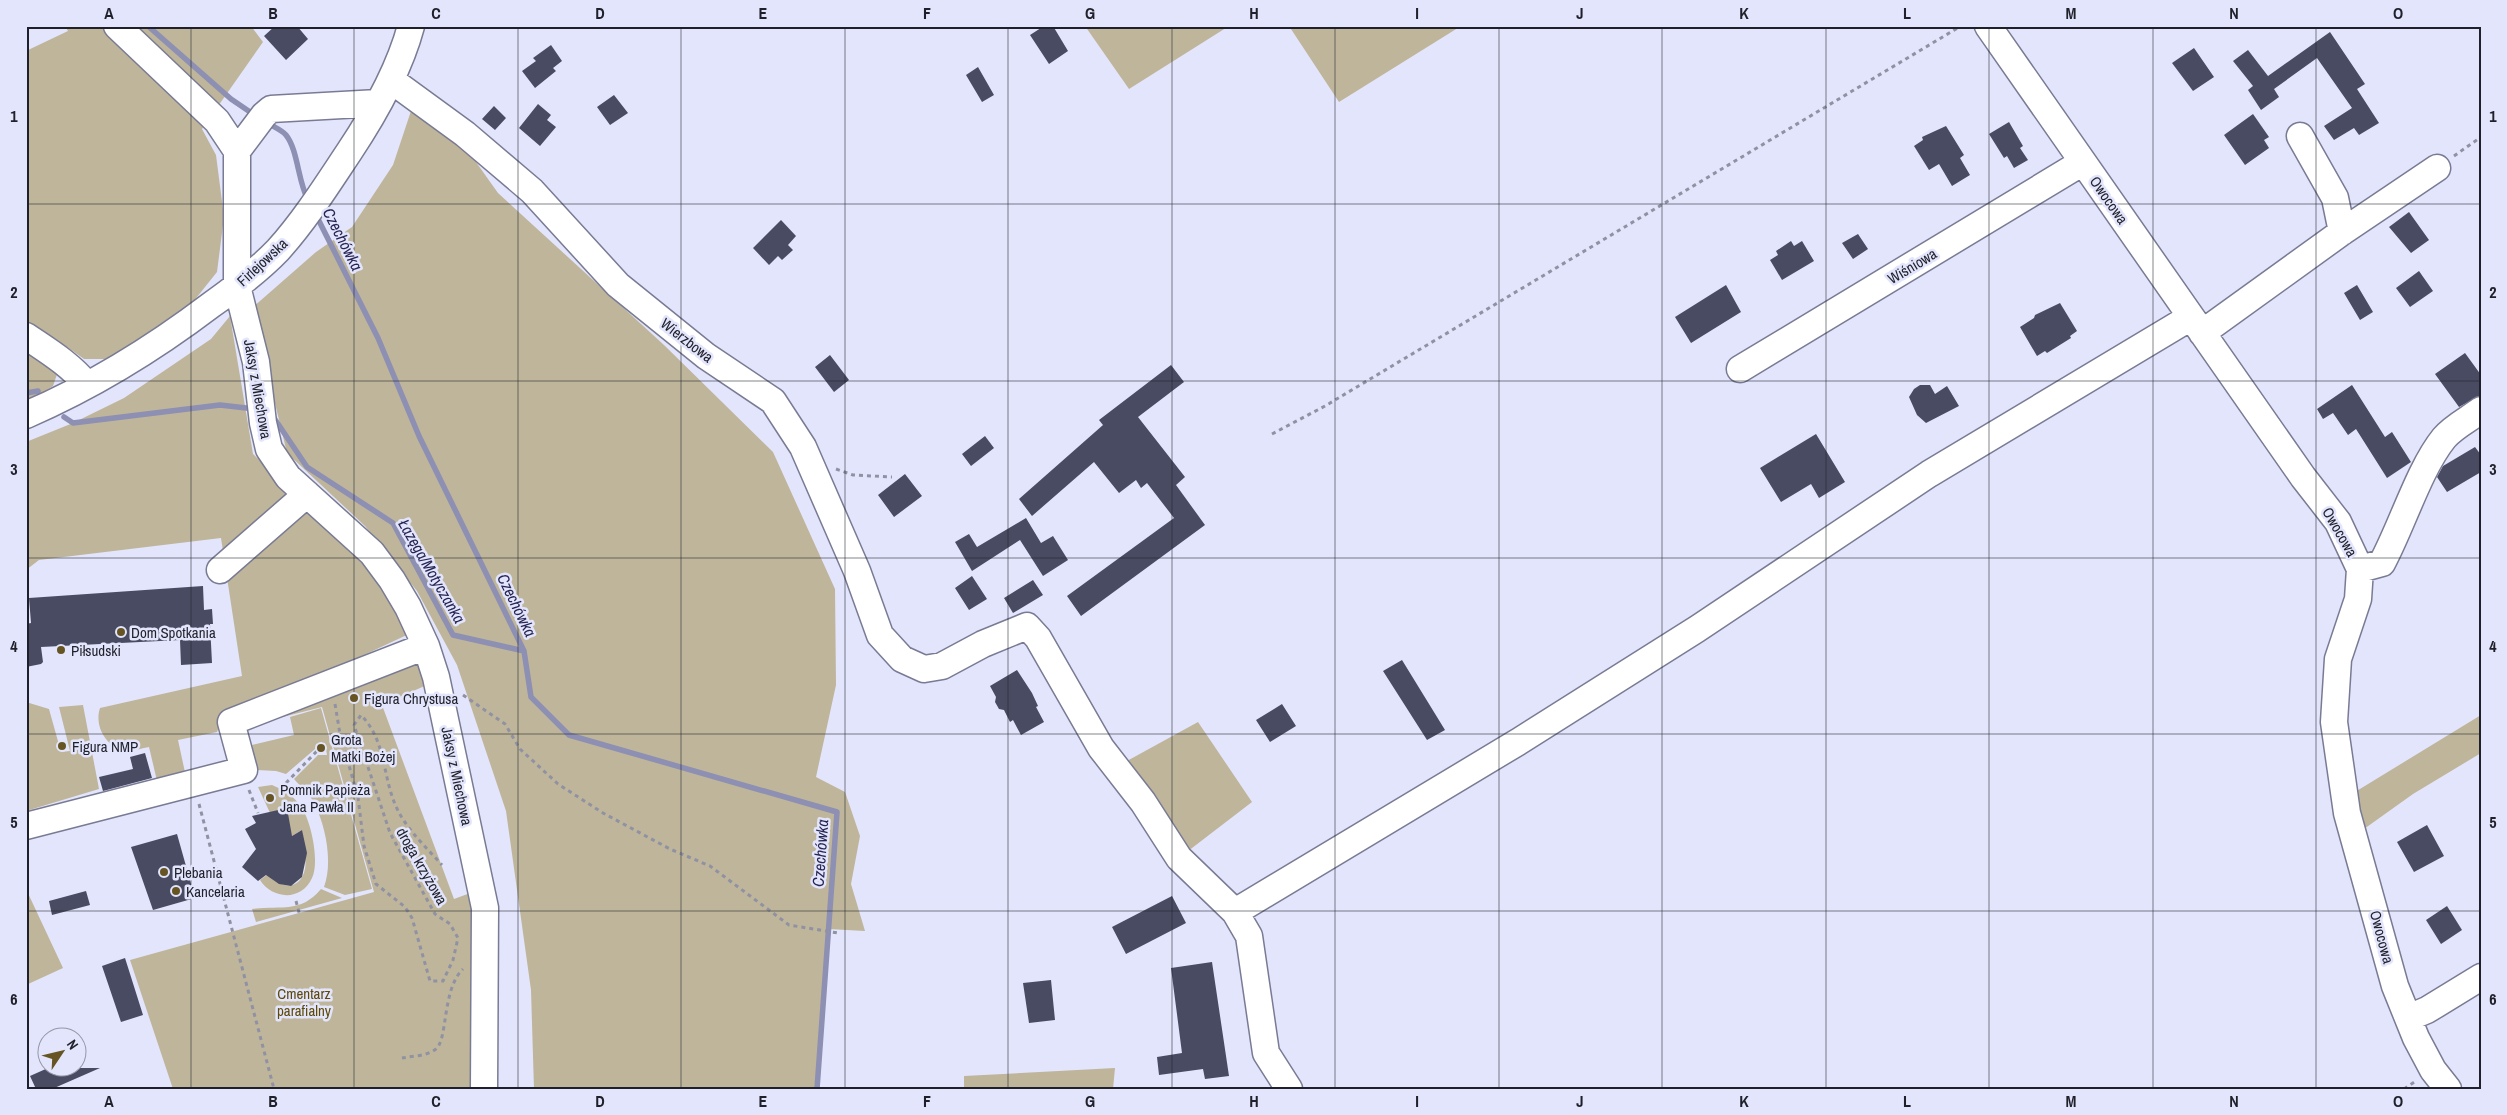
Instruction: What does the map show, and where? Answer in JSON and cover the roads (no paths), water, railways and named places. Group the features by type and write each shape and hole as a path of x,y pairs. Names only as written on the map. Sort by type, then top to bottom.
{"street":[{"path":"117,26 217,121 237,151 271,109 378,103"},
{"name":"Firlejowska","path":"26,415 88,385 162,343 237,286 278,250 326,188 368,123 391,80 410,26"},
{"name":"Owocowa","path":"1988,26 2197,325 2338,522 2360,569 2358,598 2338,659 2334,722 2347,812 2395,986 2433,1070 2448,1089"},
{"name":"Wierzbowa","path":"391,80 465,134 532,192 618,285 706,356 773,401 803,447 857,571 880,635 902,659 924,669 942,666 983,644 1027,626 1038,638 1101,748 1143,802 1180,858 1235,912"},
{"path":"2300,136 2335,198 2342,232"},
{"name":"Jaksy z Miechowa","path":"237,151 237,286 256,362 269,450 280,468 372,553 392,580 408,607 426,646 436,677 484,908 484,1089"},
{"name":"Wiśniowa","path":"1740,369 2083,162"},
{"path":"1289,1089 1266,1053 1250,936 1235,912 1518,742 1689,634 1929,474 2197,325 2342,232 2437,168"},
{"path":"26,336 62,360 88,385"},
{"path":"2360,569 2382,563 2425,470 2444,438 2481,410"},
{"path":"220,570 307,494"},
{"path":"26,826 244,770 231,722 426,646"},
{"path":"2408,1018 2427,1010 2481,977"}],"waterway":[{"name":"Czechówka","path":"148,26 231,99 256,116"},
{"name":"Czechówka","path":"266,122 284,133 290,141 308,200"},
{"name":"Czechówka","path":"316,215 378,338 419,436 524,651 531,697 569,735 837,812 817,1089"},
{"name":"Łazęga/Motyczanka","path":"26,393 38,391"},
{"name":"Łazęga/Motyczanka","path":"64,417 73,423 220,405 255,409"},
{"name":"Łazęga/Motyczanka","path":"272,415 307,467 393,523 453,635 524,651"}],"place":[{"name":"Dom Spotkania","path":"121,632"},
{"name":"Piłsudski","path":"61,650"},
{"name":"Figura Chrystusa","path":"354,698"},
{"name":"Figura NMP","path":"62,746"},
{"name":"Grota Matki Bożej","path":"321,748"},
{"name":"Pomnik Papieża Jana Pawła II","path":"270,798"},
{"name":"Plebania","path":"164,872"},
{"name":"Kancelaria","path":"176,891"}],"park label":[{"name":"Cmentarz parafialny","path":"304,1002"}]}
